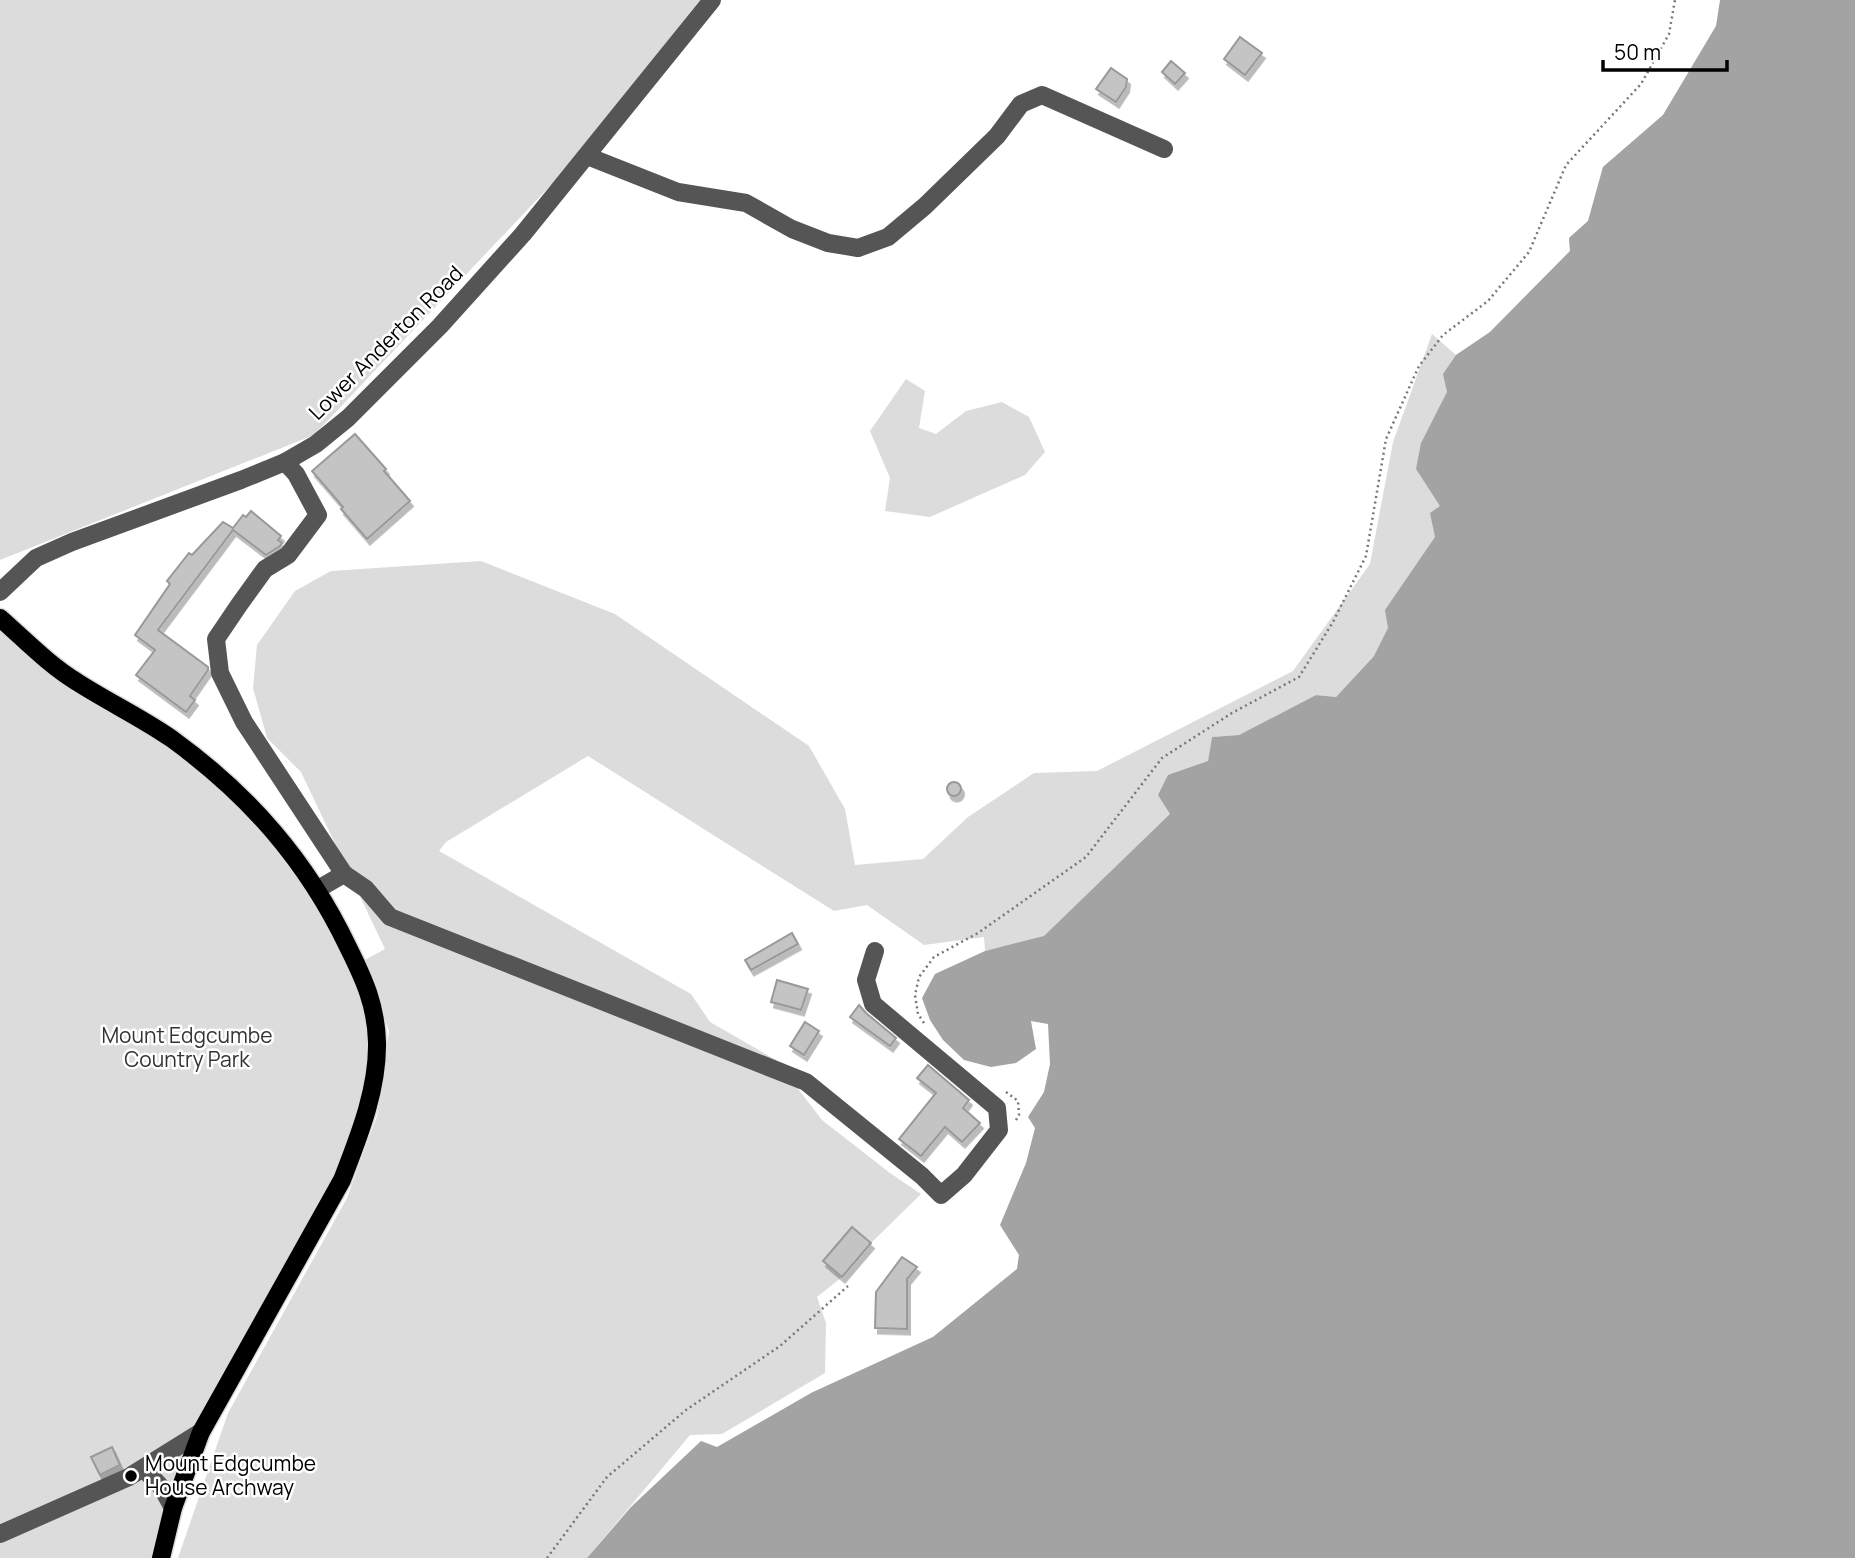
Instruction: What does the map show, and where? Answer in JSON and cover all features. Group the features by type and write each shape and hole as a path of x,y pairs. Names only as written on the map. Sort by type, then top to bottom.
{"main road":[{"path":"0,618 75,681 171,738 248,803 282,841 318,889 362,975 374,1011 377,1044 372,1087 359,1137 342,1180 201,1432 173,1508 161,1558"}],"street":[{"name":"Lower Anderton Road","path":"0,592 36,558 285,462 316,444 348,418 440,326 523,234 712,0"},
{"path":"587,156 678,192 746,203 792,229 828,243 858,248 888,237 925,206 997,136 1021,104 1042,95 1164,149"},
{"path":"285,462 296,474 318,514 288,555 265,569 216,639 220,673 244,722 344,874 366,889 390,917 806,1082 922,1176 941,1195 964,1175 999,1130 997,1108 873,1004 866,981 875,951"},
{"path":"318,889 344,874"},
{"path":"0,1534 135,1474 201,1432"},
{"path":"135,1474 162,1488 173,1508"}],"path":[{"path":"929,1030 918,1014 915,995 919,977 934,957 978,933 1086,857 1162,758 1232,713 1299,677 1333,622 1366,556 1386,439 1419,366 1443,335 1488,300 1529,252 1566,165 1641,85 1669,34 1675,0"},
{"path":"1001,1088 1018,1101"},
{"path":"547,1558 607,1477 686,1410 780,1346 848,1286"}],"green space":[{"path":"0,0 700,0 565,170 314,435 0,560"},
{"path":"1855,0 1203,1333 811,1393 933,1337 1017,1269 1019,1255 1065,1116 1044,937 985,951 984,937 924,945 867,905 834,911 588,756 446,842 439,851 691,994 710,1022 776,1060 822,1120 921,1194 871,1243 852,1227 823,1261 842,1277 817,1297 826,1323 825,1373 722,1434 690,1435 587,1558 178,1558 228,1413 347,1198 377,1116 389,1031 363,961 385,949 301,772 267,738 253,688 257,645 295,591 331,571 481,561 615,614 809,746 845,809 855,865 923,859 968,817 1034,773 1097,771 1293,671 1370,564 1393,442 1432,334 1456,355 1490,332 1570,251 1569,238 1588,221 1603,167 1663,115 1716,26","holes":["1373,657 1368,714 1208,761 1212,737 1239,735 1316,695 1336,697"]},
{"path":"906,379 925,391 919,428 936,434 966,411 1002,402 1029,417 1045,452 1025,475 930,517 885,511 890,478 870,431"},
{"name":"Mount Edgcumbe Country Park","path":"0,618 134,716 282,841 374,1011 359,1137 201,1432 161,1558 0,1558"}],"shaded area":[{"path":"1720,0 1855,0 1855,1558 587,1558 631,1507 701,1441 717,1447 811,1393 933,1337 1017,1269 1019,1255 1000,1225 1026,1163 1035,1128 1028,1117 1044,1092 1050,1064 1048,1024 1031,1021 1036,1049 1016,1063 991,1067 964,1060 943,1040 930,1020 922,998 935,974 985,951 1044,936 1170,814 1158,795 1168,775 1208,761 1212,737 1239,735 1316,695 1336,697 1374,656 1388,628 1385,610 1435,537 1430,513 1440,506 1416,469 1421,443 1447,392 1443,374 1456,355 1490,332 1570,251 1569,238 1588,221 1603,167 1663,115 1716,26"}],"building":[{"path":"1240,37 1262,53 1245,75 1224,59"},
{"path":"1171,61 1185,73 1175,84 1162,72"},
{"path":"1111,68 1127,79 1126,87 1116,102 1096,89"},
{"path":"355,434 410,501 367,539 312,471"},
{"path":"251,511 281,536 278,540 282,543 280,546 266,555 233,530 158,630 208,667 190,696 195,700 186,712 136,675 155,650 135,635 170,584 167,581 189,553 192,555 223,522 233,528 243,515 246,517"},
{"path":"951,782 957,782 961,789 957,796 951,796 947,792 947,786"},
{"path":"792,933 798,944 751,970 745,960"},
{"path":"777,980 808,989 801,1010 771,1002"},
{"path":"859,1005 896,1038 890,1046 850,1017"},
{"path":"805,1022 819,1031 804,1055 790,1046"},
{"path":"928,1065 969,1100 963,1108 980,1123 962,1142 945,1127 921,1156 899,1139 936,1093 917,1078"},
{"path":"852,1227 871,1243 842,1277 823,1261"},
{"path":"902,1257 917,1267 907,1279 907,1329 875,1328 876,1292"},
{"path":"112,1447 120,1465 100,1475 91,1457"}],"place":[{"name":"Mount Edgcumbe House Archway","path":"131,1476"}]}
